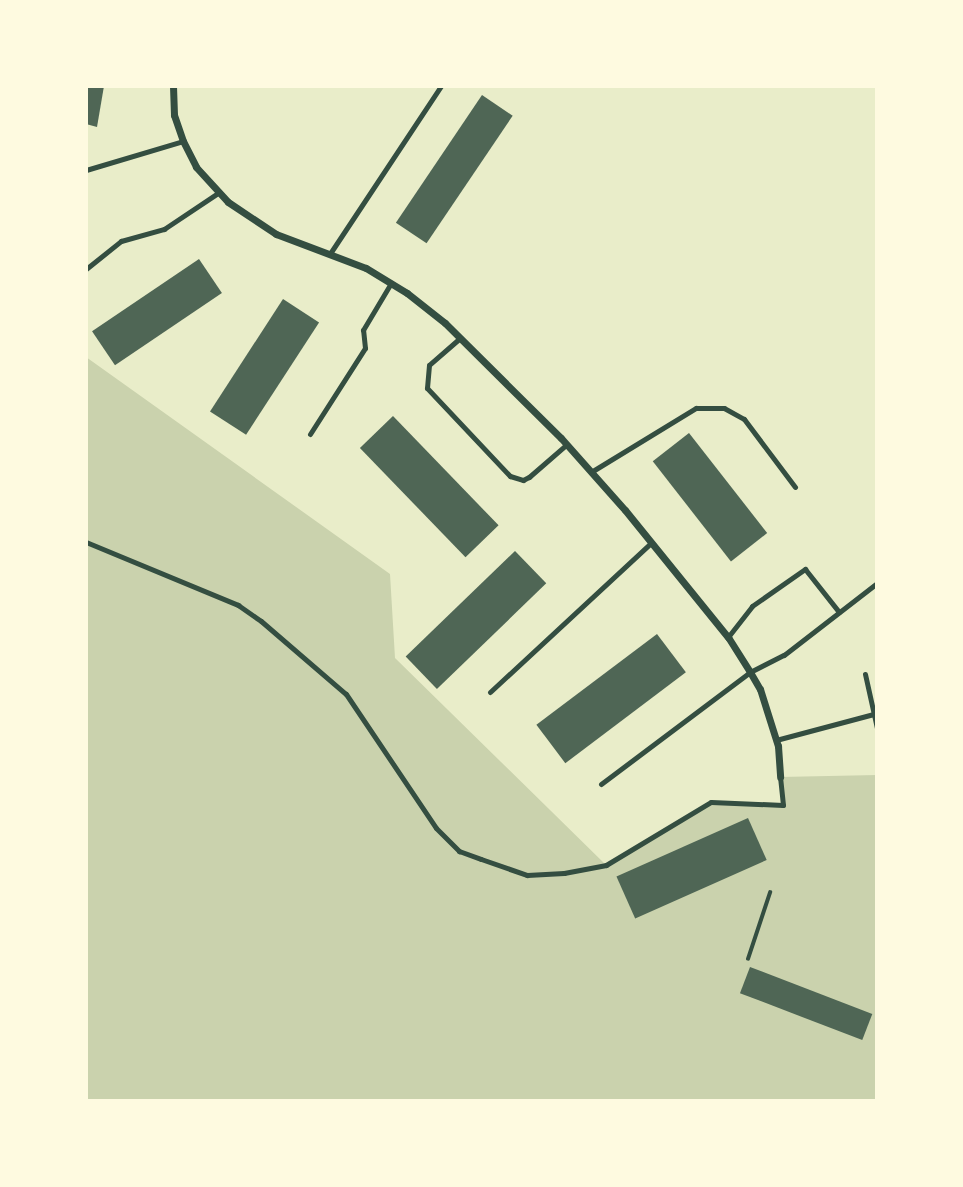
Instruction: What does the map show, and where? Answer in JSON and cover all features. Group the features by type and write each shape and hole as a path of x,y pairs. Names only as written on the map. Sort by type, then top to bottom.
{"street":[{"path":"173,86 174,115 183,141 196,167 218,193 251,219 276,234 331,252 391,283 436,316 591,472 728,637 760,688 776,740 780,777"}],"lane":[{"path":"331,252 441,86"},
{"path":"86,170 183,141"},
{"path":"86,269 121,242 164,229 218,193"},
{"path":"310,434 365,348 363,330 391,283"},
{"path":"460,338 429,365 428,388 510,477 523,480 566,445"},
{"path":"591,472 696,408 724,408 744,419 795,487"},
{"path":"86,542 237,605 261,621 346,694 436,828 459,851 481,859 527,874 564,873 606,865 712,802 783,805 780,777"},
{"path":"490,692 651,543"},
{"path":"728,637 752,606 805,569 839,612"},
{"path":"601,784 750,672 784,655 877,583"},
{"path":"865,674 877,727"},
{"path":"776,740 874,714"}],"path":[{"path":"748,960 770,893"}],"green space":[{"path":"86,357 390,574 395,658 606,865 711,802 783,805 780,777 877,775 877,1101 86,1101"}],"building":[{"path":"86,86 104,86 97,127 86,124"},
{"path":"482,95 513,116 427,243 396,223"},
{"path":"199,259 222,293 115,365 92,331"},
{"path":"283,299 319,322 246,435 210,411"},
{"path":"393,416 499,525 465,557 360,448"},
{"path":"689,433 767,533 731,561 653,461"},
{"path":"515,551 546,583 437,689 406,657"},
{"path":"657,634 686,672 565,763 536,725"},
{"path":"748,818 767,860 635,919 616,877"},
{"path":"750,967 872,1014 862,1040 740,993"}]}
